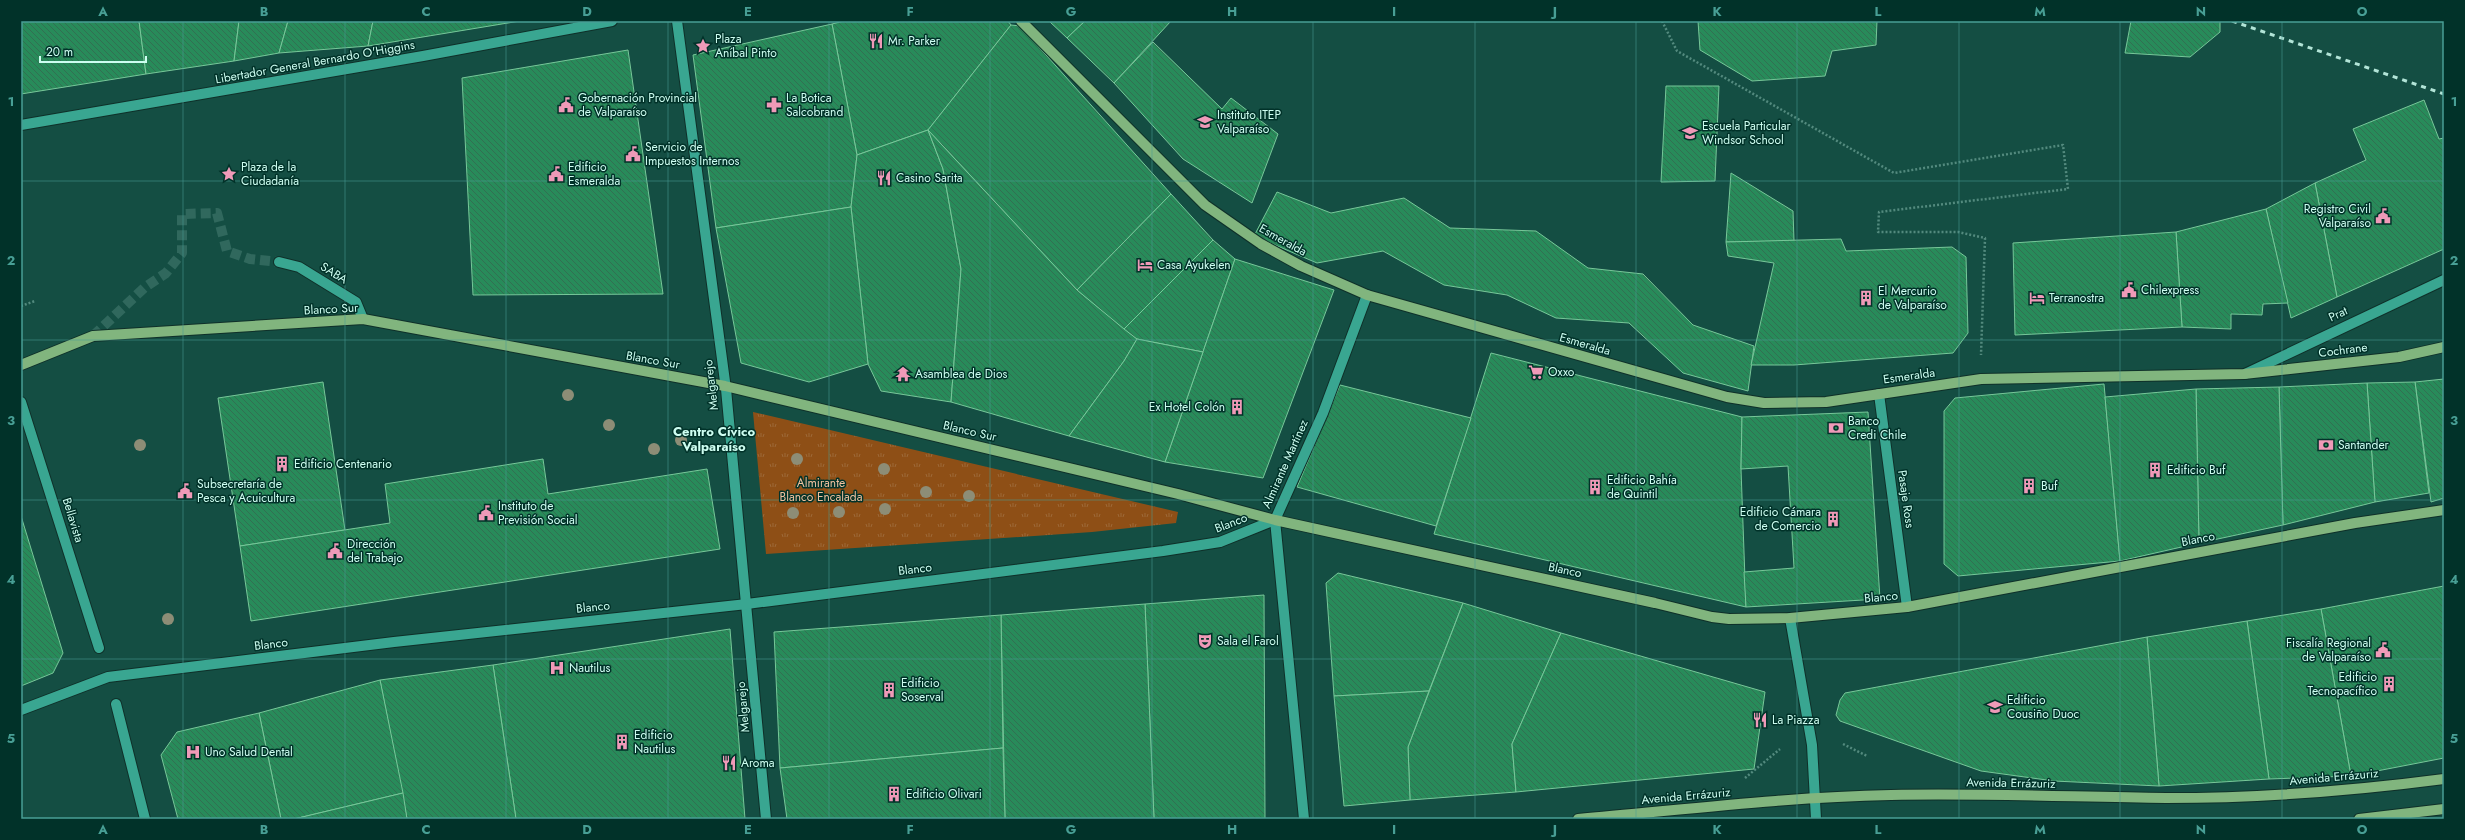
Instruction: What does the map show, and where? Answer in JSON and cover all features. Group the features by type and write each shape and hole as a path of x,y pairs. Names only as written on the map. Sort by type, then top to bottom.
{"main road":[{"name":"Esmeralda","path":"1021,21 1205,205 1261,244 1301,266 1367,295 1727,396 1764,403 1826,402 1981,379 2244,374"},
{"name":"Blanco Sur","path":"21,365 94,336 363,319 725,386 1178,494 1274,520"},
{"name":"Cochrane","path":"2244,374 2399,356 2444,347"},
{"name":"Blanco","path":"1274,520 1655,603 1712,617 1790,618 1907,607 2354,522 2444,510"},
{"name":"Avenida Errázuriz","path":"1578,819 1815,797 1893,795 2168,798 2252,796 2336,791 2444,779"},
{"path":"2359,819 2444,809"}],"street":[{"name":"Libertador General Bernardo O'Higgins","path":"21,125 423,56 612,21"},
{"name":"Melgarejo","path":"677,21 725,386 747,604 766,819"},
{"name":"SABA","path":"279,262 299,267 356,302 363,319"},
{"name":"Prat","path":"2244,374 2444,280"},
{"name":"Almirante Martínez","path":"1304,819 1274,520 1323,413 1367,295"},
{"name":"Pasaje Ross","path":"1879,394 1907,607"},
{"name":"Bellavista","path":"21,402 99,648"},
{"name":"Blanco","path":"21,710 108,677 386,642 747,604 1220,542 1274,520"},
{"path":"1790,618 1812,745 1816,819"},
{"path":"116,704 145,819"}],"path":[{"path":"1662,21 1677,51 1894,173 2062,145 2068,189 1879,212 1878,232 1958,232 1984,238 1981,379"},
{"path":"21,306 35,301"},
{"path":"1843,744 1867,756"},
{"path":"1740,782 1780,749"}],"green space":[{"name":"Almirante Blanco Encalada","path":"753,412 1178,512 1176,523 1092,532 766,554"}],"building":[{"path":"21,21 139,21 146,74 21,94"},
{"path":"139,21 239,21 234,61 146,74"},
{"path":"239,21 288,21 279,53 234,61"},
{"path":"288,21 373,21 368,46 279,53"},
{"path":"373,21 520,21 368,46"},
{"path":"844,21 1008,21 1011,25 928,130 857,155 832,24"},
{"path":"1049,21 1085,21 1067,38"},
{"path":"1085,21 1171,21 1114,83 1067,38"},
{"path":"1698,21 1877,21 1876,45 1832,51 1825,76 1752,81 1700,50"},
{"path":"2131,21 2220,21 2220,32 2190,57 2125,53"},
{"name":"La Botica Salcobrand","path":"832,24 857,155 851,207 716,228 693,55"},
{"path":"1011,25 1020,26 1171,194 1077,290 928,130"},
{"name":"Instituto ITEP Valparaíso","path":"1153,42 1222,109 1231,98 1278,134 1252,203 1183,159 1114,83"},
{"name":"Edificio Esmeralda","path":"628,50 663,294 473,295 462,78"},
{"name":"Escuela Particular Windsor School","path":"1666,86 1719,86 1715,181 1661,182"},
{"name":"Registro Civil Valparaíso","path":"2424,100 2439,139 2444,138 2444,249 2337,297 2315,183 2366,160 2353,129"},
{"path":"928,130 943,169 961,269 951,402 881,391 868,364 851,207 857,155"},
{"path":"928,130 1077,290 1137,339 1124,361 1069,436 951,402 961,269 943,169"},
{"path":"1731,173 1793,211 1794,241 1726,242"},
{"path":"2315,183 2337,297 2291,318 2266,209"},
{"path":"1277,192 1331,213 1404,198 1450,228 1536,231 1588,268 1643,274 1693,325 1754,346 1748,391 1683,373 1629,323 1556,318 1507,295 1444,285 1383,251 1317,263 1254,236"},
{"name":"Casa Ayukelen","path":"1171,194 1213,240 1124,329 1077,290"},
{"path":"851,207 868,364 809,382 741,363 716,228"},
{"path":"2266,209 2288,303 2263,304 2262,315 2231,314 2231,329 2182,327 2176,232"},
{"path":"2176,232 2182,327 2015,335 2013,243"},
{"name":"El Mercurio de Valparaíso","path":"1841,239 1846,251 1952,247 1966,257 1968,333 1953,353 1794,365 1751,365 1774,263 1728,256 1726,242"},
{"path":"1213,240 1235,259 1203,352 1137,339 1124,329"},
{"name":"Ex Hotel Colón","path":"1235,259 1334,290 1263,478 1165,462"},
{"path":"1137,339 1203,352 1165,462 1069,436 1124,361"},
{"name":"Edificio Bahía de Quintil","path":"1491,353 1742,417 1741,469 1746,607 1434,534"},
{"path":"2444,379 2444,498 2431,502 2415,382"},
{"name":"Edificio Centenario","path":"323,382 345,530 240,546 218,398"},
{"path":"2415,382 2429,493 2375,502 2367,383"},
{"name":"Santander","path":"2367,383 2375,502 2283,525 2279,387"},
{"name":"Buf","path":"2104,384 2120,561 1958,576 1944,564 1944,411 1955,398"},
{"path":"1340,385 1471,418 1436,526 1297,487"},
{"path":"2279,387 2283,525 2199,543 2196,389"},
{"name":"Edificio Buf","path":"2196,389 2199,543 2120,561 2105,397"},
{"name":"Edificio Cámara de Comercio","path":"1868,412 1880,599 1746,607 1744,572 1794,568 1788,466 1741,469 1742,417"},
{"path":"543,459 548,494 707,469 720,549 251,621 240,546 390,523 385,484"},
{"path":"21,516 63,653 53,673 21,686"},
{"path":"1338,573 1463,603 1429,691 1334,696 1326,583"},
{"name":"Edificio Tecnopacífico","path":"2444,586 2444,758 2351,776 2321,609"},
{"path":"1264,595 1265,819 1154,819 1145,604"},
{"path":"1463,603 1561,633 1512,744 1516,792 1410,800 1408,747"},
{"path":"1145,604 1154,819 1005,819 1001,615"},
{"path":"2321,609 2351,776 2269,779 2247,621"},
{"name":"Edificio Soserval","path":"1001,615 1003,748 780,768 774,632"},
{"path":"2247,621 2269,779 2159,786 2147,637"},
{"name":"Edificio Nautilus","path":"730,629 745,819 516,819 493,665"},
{"path":"1561,633 1765,692 1754,769 1516,792 1512,744"},
{"name":"Edificio Cousiño Duoc","path":"2147,637 2159,786 2054,781 1981,771 1840,721 1836,715 1840,700 1845,693"},
{"path":"493,665 516,819 407,819 380,680"},
{"path":"380,680 403,793 294,819 281,819 259,713"},
{"path":"1429,691 1408,747 1410,800 1344,806 1334,696"},
{"path":"259,713 281,819 178,819 161,755 177,732"},
{"name":"Edificio Olivari","path":"1003,748 1005,819 787,819 780,768"},
{"path":"403,793 407,819 294,819"}],"tunnel":[{"path":"93,336 144,288 166,273 182,253 182,214 217,213 227,251 250,259 279,262"}],"railway":[{"path":"2232,21 2444,94"}],"place":[{"name":"Mr. Parker","path":"876,41"},
{"name":"Plaza Aníbal Pinto","path":"703,46"},
{"name":"Gobernación Provincial de Valparaíso","path":"566,105"},
{"name":"La Botica Salcobrand","path":"774,105"},
{"name":"Instituto ITEP Valparaíso","path":"1205,122"},
{"name":"Escuela Particular Windsor School","path":"1690,133"},
{"name":"Servicio de Impuestos Internos","path":"633,154"},
{"name":"Plaza de la Ciudadanía","path":"229,174"},
{"name":"Edificio Esmeralda","path":"556,174"},
{"name":"Casino Sarita","path":"884,178"},
{"name":"Registro Civil Valparaíso","path":"2383,216"},
{"name":"Casa Ayukelen","path":"1145,265"},
{"name":"Chilexpress","path":"2129,290"},
{"name":"El Mercurio de Valparaíso","path":"1866,298"},
{"name":"Terranostra","path":"2037,298"},
{"name":"Oxxo","path":"1536,372"},
{"name":"Asamblea de Dios","path":"903,374"},
{"name":"Ex Hotel Colón","path":"1237,407"},
{"name":"Banco Credi Chile","path":"1836,428"},
{"name":"Santander","path":"2326,445"},
{"name":"Edificio Centenario","path":"282,464"},
{"name":"Edificio Buf","path":"2155,470"},
{"name":"Buf","path":"2029,486"},
{"name":"Edificio Bahía de Quintil","path":"1595,487"},
{"name":"Subsecretaría de Pesca y Acuicultura","path":"185,491"},
{"name":"Instituto de Previsión Social","path":"486,513"},
{"name":"Edificio Cámara de Comercio","path":"1833,519"},
{"name":"Dirección del Trabajo","path":"335,551"},
{"name":"Sala el Farol","path":"1205,641"},
{"name":"Fiscalía Regional de Valparaíso","path":"2383,650"},
{"name":"Nautilus","path":"557,668"},
{"name":"Edificio Tecnopacífico","path":"2389,684"},
{"name":"Edificio Soserval","path":"889,690"},
{"name":"Edificio Cousiño Duoc","path":"1995,707"},
{"name":"La Piazza","path":"1760,720"},
{"name":"Edificio Nautilus","path":"622,742"},
{"name":"Uno Salud Dental","path":"193,752"},
{"name":"Aroma","path":"729,763"},
{"name":"Edificio Olivari","path":"894,794"}],"district":[{"name":"Centro Cívico Valparaíso","path":"714,438"}]}
